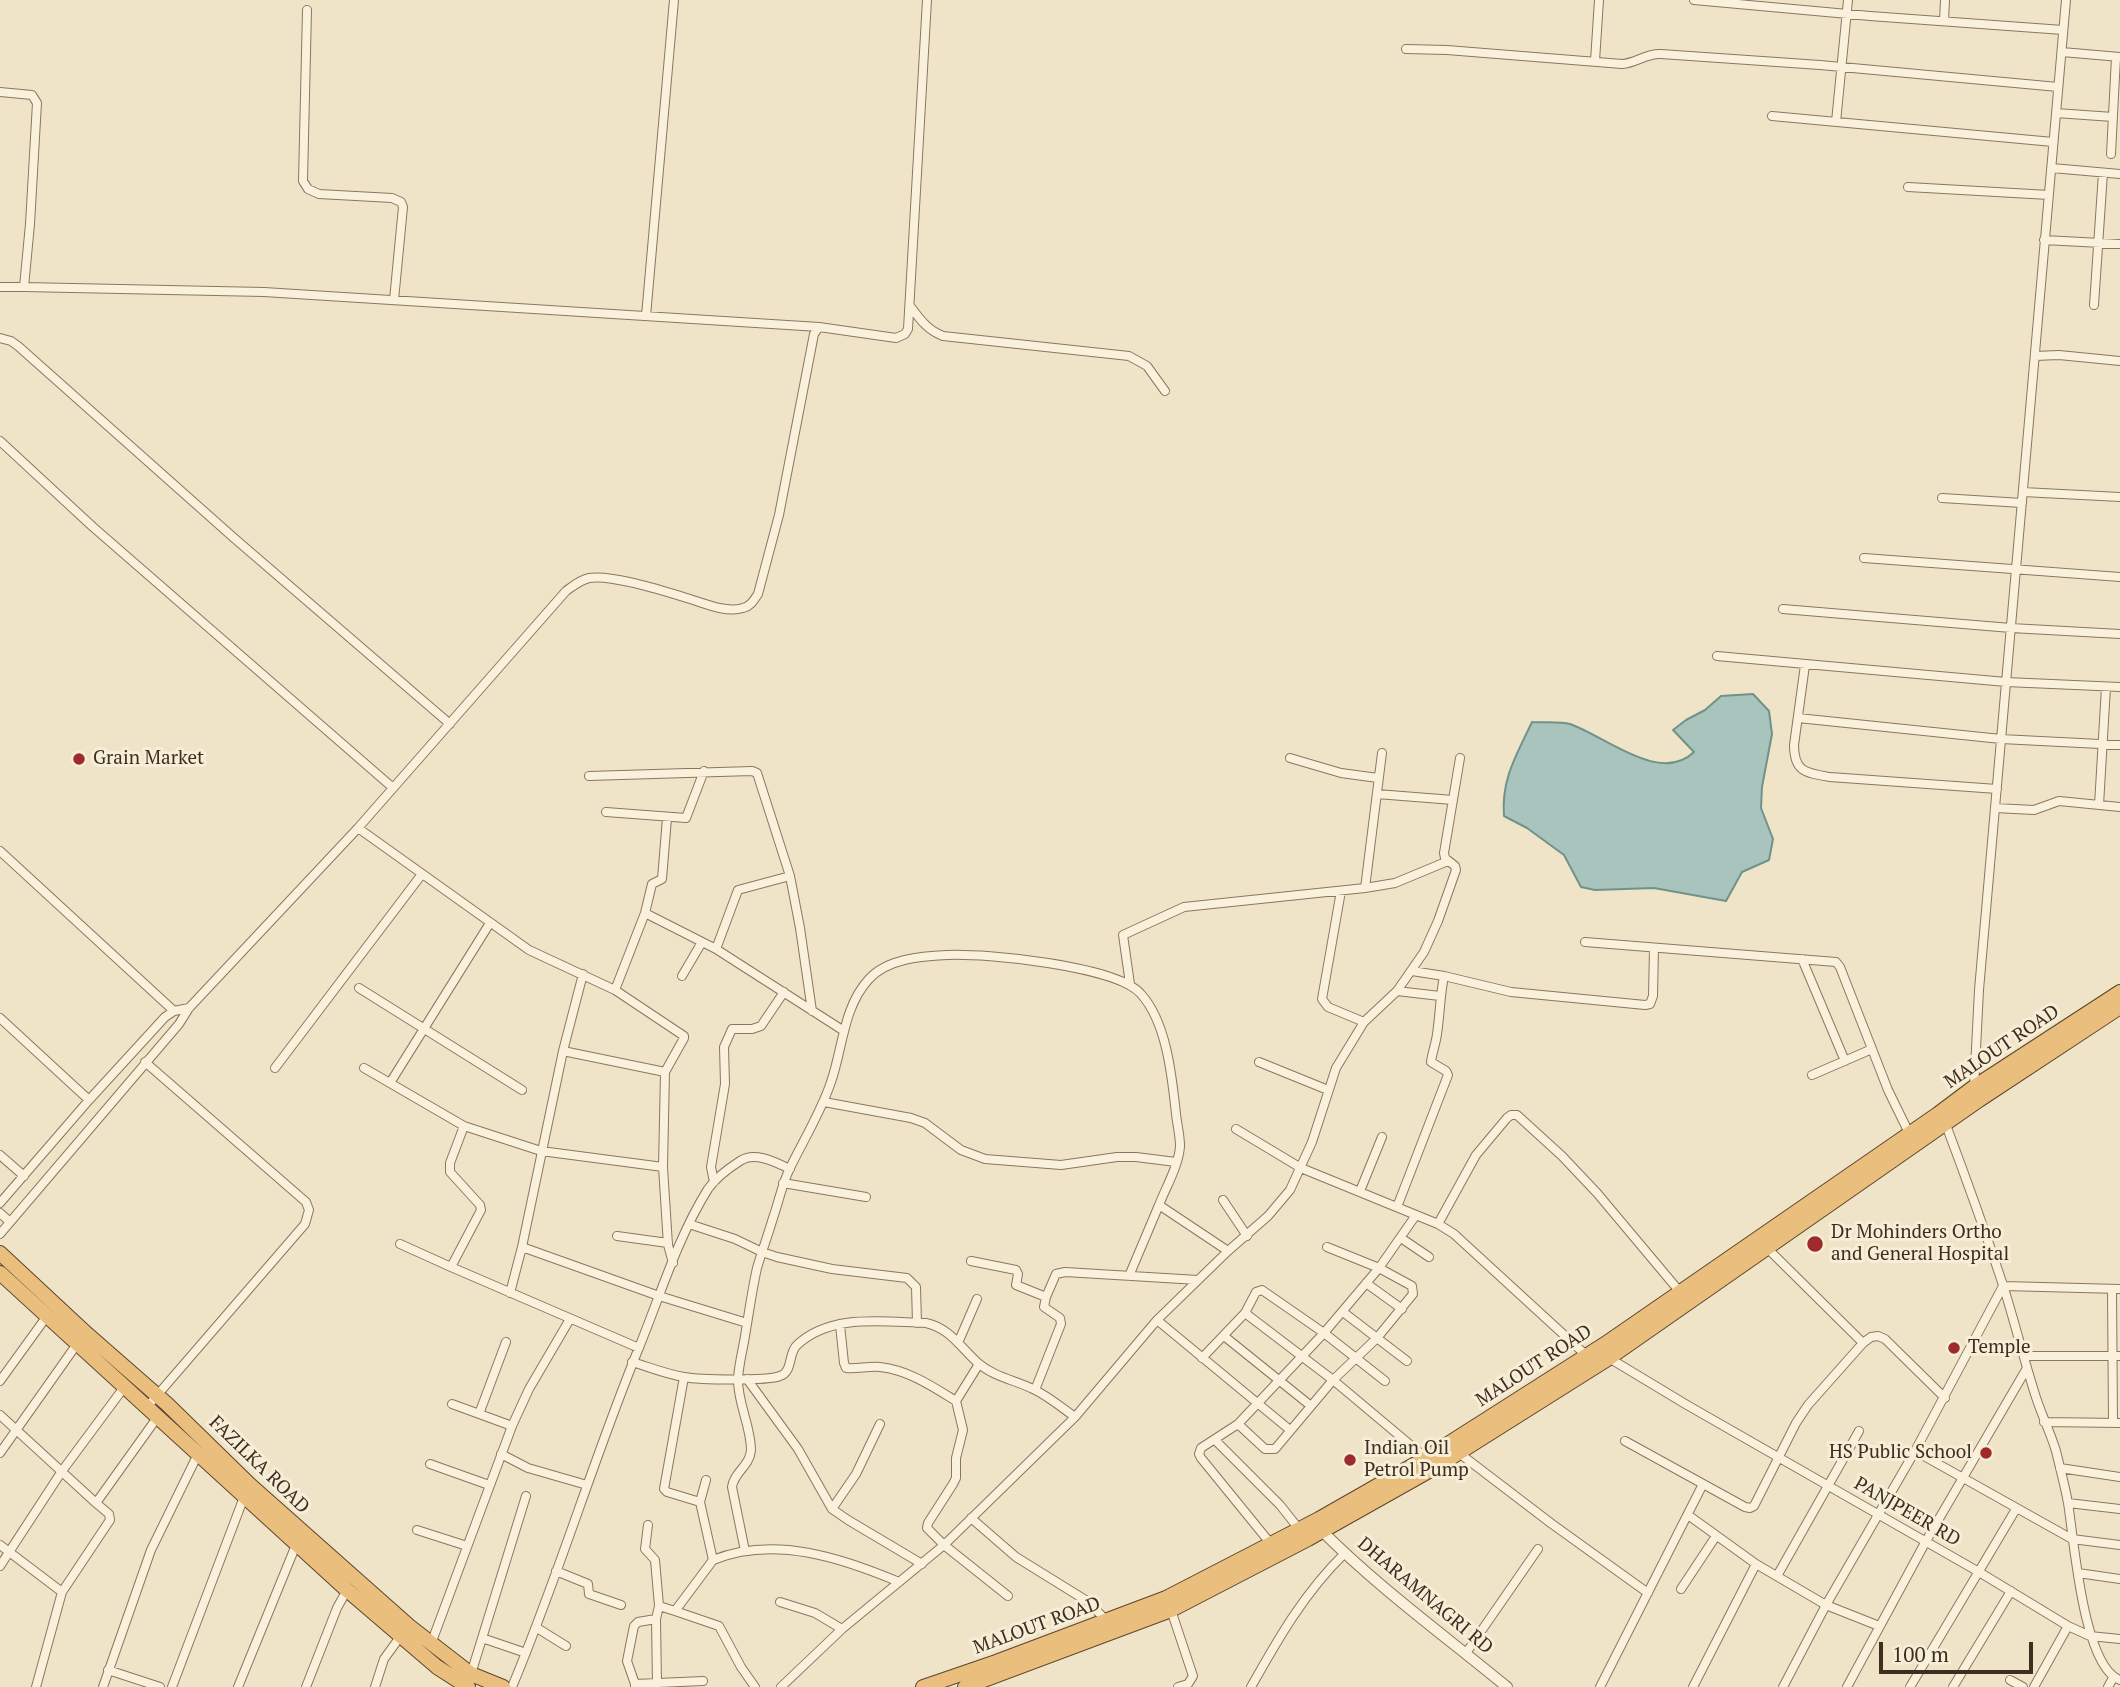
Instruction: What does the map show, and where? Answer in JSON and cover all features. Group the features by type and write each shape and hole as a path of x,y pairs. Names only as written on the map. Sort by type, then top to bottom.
{"highway":[{"name":"MALOUT ROAD","path":"965,1687 998,1668 1166,1598 1431,1463 1459,1453 1609,1358 1946,1125 1977,1094 2120,992"},
{"name":"MALOUT ROAD","path":"923,1687 998,1668 1171,1610 1322,1531 1431,1463 1909,1133 2120,1007"},
{"name":"FAZILKA ROAD","path":"0,1253 157,1406 470,1680"},
{"name":"FAZILKA ROAD","path":"0,1273 125,1386 157,1406 198,1454 451,1683 470,1680 503,1687"}],"street":[{"path":"646,316 674,0"},
{"path":"0,287 264,292 819,327 901,337 908,329 927,0"},
{"path":"1595,61 1599,0"},
{"path":"1694,0 1748,2 1847,14 2063,30"},
{"path":"1836,122 1849,0"},
{"path":"1944,21 1945,0"},
{"path":"1977,1094 1979,990 2066,0"},
{"path":"307,10 303,181 308,189 319,194 392,198 401,202 403,207 394,300"},
{"path":"1406,49 1630,63 1653,53 1842,67 2058,88"},
{"path":"2062,52 2118,57 2111,154"},
{"path":"0,92 27,93 32,95 37,103 24,287"},
{"path":"2056,113 2113,117"},
{"path":"1772,116 2053,142"},
{"path":"2052,168 2120,174"},
{"path":"2094,305 2103,173"},
{"path":"1908,187 2049,195"},
{"path":"2045,240 2120,244"},
{"path":"909,306 925,326 943,336 1129,356 1147,366 1165,391"},
{"path":"0,1234 179,1024 189,1008 358,828 565,591 589,578 604,578 729,609 740,609 753,602 758,594 776,527 812,342 819,327"},
{"path":"0,338 18,346 234,538 450,724"},
{"path":"2035,356 2071,356 2120,361"},
{"path":"0,441 93,527 392,787"},
{"path":"2023,492 2120,498"},
{"path":"1942,498 2022,503"},
{"path":"1864,558 2120,576"},
{"path":"1783,609 2120,634"},
{"path":"1717,656 2006,682 2120,687"},
{"path":"1805,665 1794,757 1797,765 1804,771 1830,777 1997,789"},
{"path":"2099,805 2106,687"},
{"path":"1798,718 2001,738 2120,745"},
{"path":"1365,888 1382,753"},
{"path":"1290,758 1341,773 1378,778"},
{"path":"781,1687 842,1629 944,1545 1074,1417 1157,1320 1268,1216 1290,1190 1301,1168 1342,1057 1364,1022 1397,991 1412,971 1434,932 1456,870 1444,853 1460,758"},
{"path":"606,812 683,818 687,816 704,771"},
{"path":"589,776 704,771 757,773 790,876 812,1011"},
{"path":"1377,794 1453,800"},
{"path":"1995,808 2034,810 2059,801 2120,807"},
{"path":"615,990 645,913 652,884 662,879 667,818"},
{"path":"358,828 541,957 615,990 684,1036 665,1072 663,1167 668,1243 673,1263"},
{"path":"0,851 174,1011"},
{"path":"1130,984 1123,935 1184,907 1395,883 1448,861"},
{"path":"275,1068 422,874"},
{"path":"716,949 738,890 790,876"},
{"path":"1341,891 1322,999 1328,1007 1364,1022"},
{"path":"645,913 716,949 844,1031"},
{"path":"390,1083 490,923"},
{"path":"682,976 702,942"},
{"path":"1585,942 1836,962 1888,1090 1909,1133"},
{"path":"1412,971 1511,992 1646,1005 1650,1004 1653,996 1654,948"},
{"path":"745,1551 732,1487 736,1476 746,1466 751,1451 742,1379 747,1323 762,1252 783,1183 832,1081 853,1003 866,982 878,970 922,958 976,955 1098,973 1130,984 1141,994 1151,1008 1166,1047 1172,1073 1180,1145 1176,1162 1129,1276"},
{"path":"1802,959 1844,1060"},
{"path":"510,1293 563,1051 583,974"},
{"path":"1397,1207 1448,1075 1432,1062 1444,976"},
{"path":"359,988 522,1090"},
{"path":"1397,991 1440,996"},
{"path":"714,1182 711,1167 725,1084 725,1043 732,1029 752,1029 762,1025 784,992"},
{"path":"0,1203 165,1017 174,1011 189,1008"},
{"path":"0,1018 89,1100"},
{"path":"1812,1075 1872,1049"},
{"path":"563,1051 665,1072"},
{"path":"96,1503 157,1406 305,1224 309,1210 306,1202 145,1062"},
{"path":"1259,1062 1328,1090"},
{"path":"364,1068 464,1126 541,1151 663,1167"},
{"path":"824,1102 925,1123 961,1150 985,1159 1061,1165 1117,1157 1176,1162"},
{"path":"1438,1224 1476,1155 1507,1118 1517,1115 1597,1193 1680,1292"},
{"path":"1946,1125 2003,1286 2055,1450 2068,1503 2090,1636 2104,1668 2116,1679 2108,1687"},
{"path":"451,1267 481,1210 480,1205 450,1172 450,1163 464,1126"},
{"path":"1236,1129 1301,1168 1416,1214 1454,1234 1587,1356"},
{"path":"1360,1191 1382,1137"},
{"path":"0,1155 24,1176"},
{"path":"512,1687 537,1629 632,1362 689,1224 714,1182 745,1158 765,1158 790,1169"},
{"path":"783,1183 866,1197"},
{"path":"1223,1200 1247,1236"},
{"path":"1158,1205 1228,1251"},
{"path":"0,1213 10,1222"},
{"path":"1270,1544 1201,1458 1201,1448 1238,1424 1324,1333 1379,1268 1416,1214"},
{"path":"689,1224 735,1239 762,1252 832,1269 907,1278 916,1287 917,1323"},
{"path":"617,1236 668,1243"},
{"path":"1401,1238 1429,1257"},
{"path":"401,1244 639,1348"},
{"path":"522,1247 659,1296 747,1323"},
{"path":"1238,1424 1265,1449 1275,1449 1333,1380 1377,1338 1413,1294 1412,1286 1379,1268 1326,1247"},
{"path":"1767,1248 1863,1343"},
{"path":"971,1261 1016,1270 1018,1287 1046,1297"},
{"path":"1035,1390 1061,1324 1060,1318 1044,1307 1054,1277 1059,1272 1198,1280"},
{"path":"1366,1283 1402,1309"},
{"path":"2003,1286 2116,1289 2116,1422 2044,1422"},
{"path":"1783,1687 1826,1605 1945,1398 2003,1286"},
{"path":"1202,1358 1245,1313 1256,1292 1262,1290 1324,1333 1385,1381"},
{"path":"958,1343 977,1298"},
{"path":"1343,1312 1407,1361"},
{"path":"1245,1313 1333,1380 1431,1463"},
{"path":"0,1381 47,1316"},
{"path":"431,1644 512,1426 529,1389 570,1319"},
{"path":"1157,1320 1290,1430"},
{"path":"632,1362 684,1377 742,1379 783,1376 798,1343 822,1330 856,1321 936,1325 947,1331 979,1364 993,1374 1035,1390 1074,1417"},
{"path":"841,1325 846,1368 878,1367 894,1370 914,1377 956,1401"},
{"path":"1224,1336 1311,1406"},
{"path":"1625,1441 1750,1508 1754,1506 1808,1405 1871,1337 1885,1339 1945,1398"},
{"path":"479,1414 506,1342"},
{"path":"0,1453 77,1344"},
{"path":"2025,1356 2116,1356"},
{"name":"PANJPEER RD","path":"1609,1358 2068,1626 2090,1636 2120,1639"},
{"path":"979,1364 956,1401 962,1430 956,1458 956,1478 927,1526 944,1545 1008,1596"},
{"path":"1847,1687 1926,1541 2027,1368"},
{"path":"684,1377 664,1489 700,1502"},
{"path":"742,1379 798,1449 832,1509 922,1563"},
{"path":"0,1566 62,1471 125,1386"},
{"path":"452,1404 512,1426"},
{"path":"0,1415 109,1514 110,1520 62,1592 36,1687"},
{"path":"832,1509 856,1474 880,1424"},
{"path":"1777,1576 1858,1431"},
{"path":"1215,1440 1280,1505 1299,1529"},
{"path":"1915,1451 2072,1539 2120,1545"},
{"path":"1459,1453 1648,1592"},
{"path":"103,1687 150,1550 198,1454"},
{"path":"501,1454 528,1468 587,1485"},
{"path":"430,1464 489,1485"},
{"path":"2060,1468 2120,1477"},
{"path":"706,1480 700,1502 713,1560"},
{"path":"1600,1687 1703,1484"},
{"path":"470,1680 526,1496"},
{"path":"172,1687 244,1497"},
{"path":"2068,1503 2120,1509"},
{"path":"1910,1687 2016,1509"},
{"path":"1688,1515 1756,1564 1826,1605 1879,1626"},
{"path":"971,1518 1016,1557 1087,1601 1107,1621"},
{"path":"648,1525 645,1549 655,1560 659,1606 656,1619 657,1684"},
{"path":"417,1530 467,1546"},
{"name":"DHARAMNAGRI RD","path":"1322,1531 1402,1602 1507,1687"},
{"path":"1681,1589 1716,1536"},
{"path":"0,1545 62,1592"},
{"path":"238,1687 296,1545"},
{"path":"1466,1653 1538,1549"},
{"path":"675,1611 713,1560 745,1551 775,1550 833,1557 899,1582"},
{"path":"1251,1687 1301,1602 1345,1553"},
{"path":"1693,1687 1756,1564"},
{"path":"556,1571 588,1584 589,1594 621,1605"},
{"path":"2078,1573 2120,1579"},
{"path":"306,1687 337,1608 347,1590"},
{"path":"1953,1687 2011,1591"},
{"path":"780,1602 815,1613 842,1629"},
{"path":"659,1606 719,1626 755,1687"},
{"path":"1171,1610 1192,1676 1188,1684 1178,1687"},
{"path":"656,1619 638,1622 634,1626 627,1661 635,1686 703,1681"},
{"path":"2034,1687 2068,1626"},
{"path":"537,1629 566,1646"},
{"path":"375,1687 384,1659 400,1637"},
{"path":"482,1638 526,1653"},
{"path":"108,1670 160,1687"},
{"path":"2010,1680 2024,1687"}],"water":[{"path":"1753,694 1769,711 1772,734 1761,808 1773,839 1769,860 1742,872 1726,901 1654,888 1595,890 1581,887 1564,855 1527,828 1504,816 1508,778 1532,722 1570,724 1632,755 1665,763 1680,761 1694,752 1673,730 1705,710 1721,696"}],"place":[{"name":"Grain Market","path":"79,759"},
{"name":"Dr Mohinders Ortho and General Hospital","path":"1815,1244"},
{"name":"Temple","path":"1954,1348"},
{"name":"HS Public School","path":"1986,1453"},
{"name":"Indian Oil Petrol Pump","path":"1350,1460"}]}
